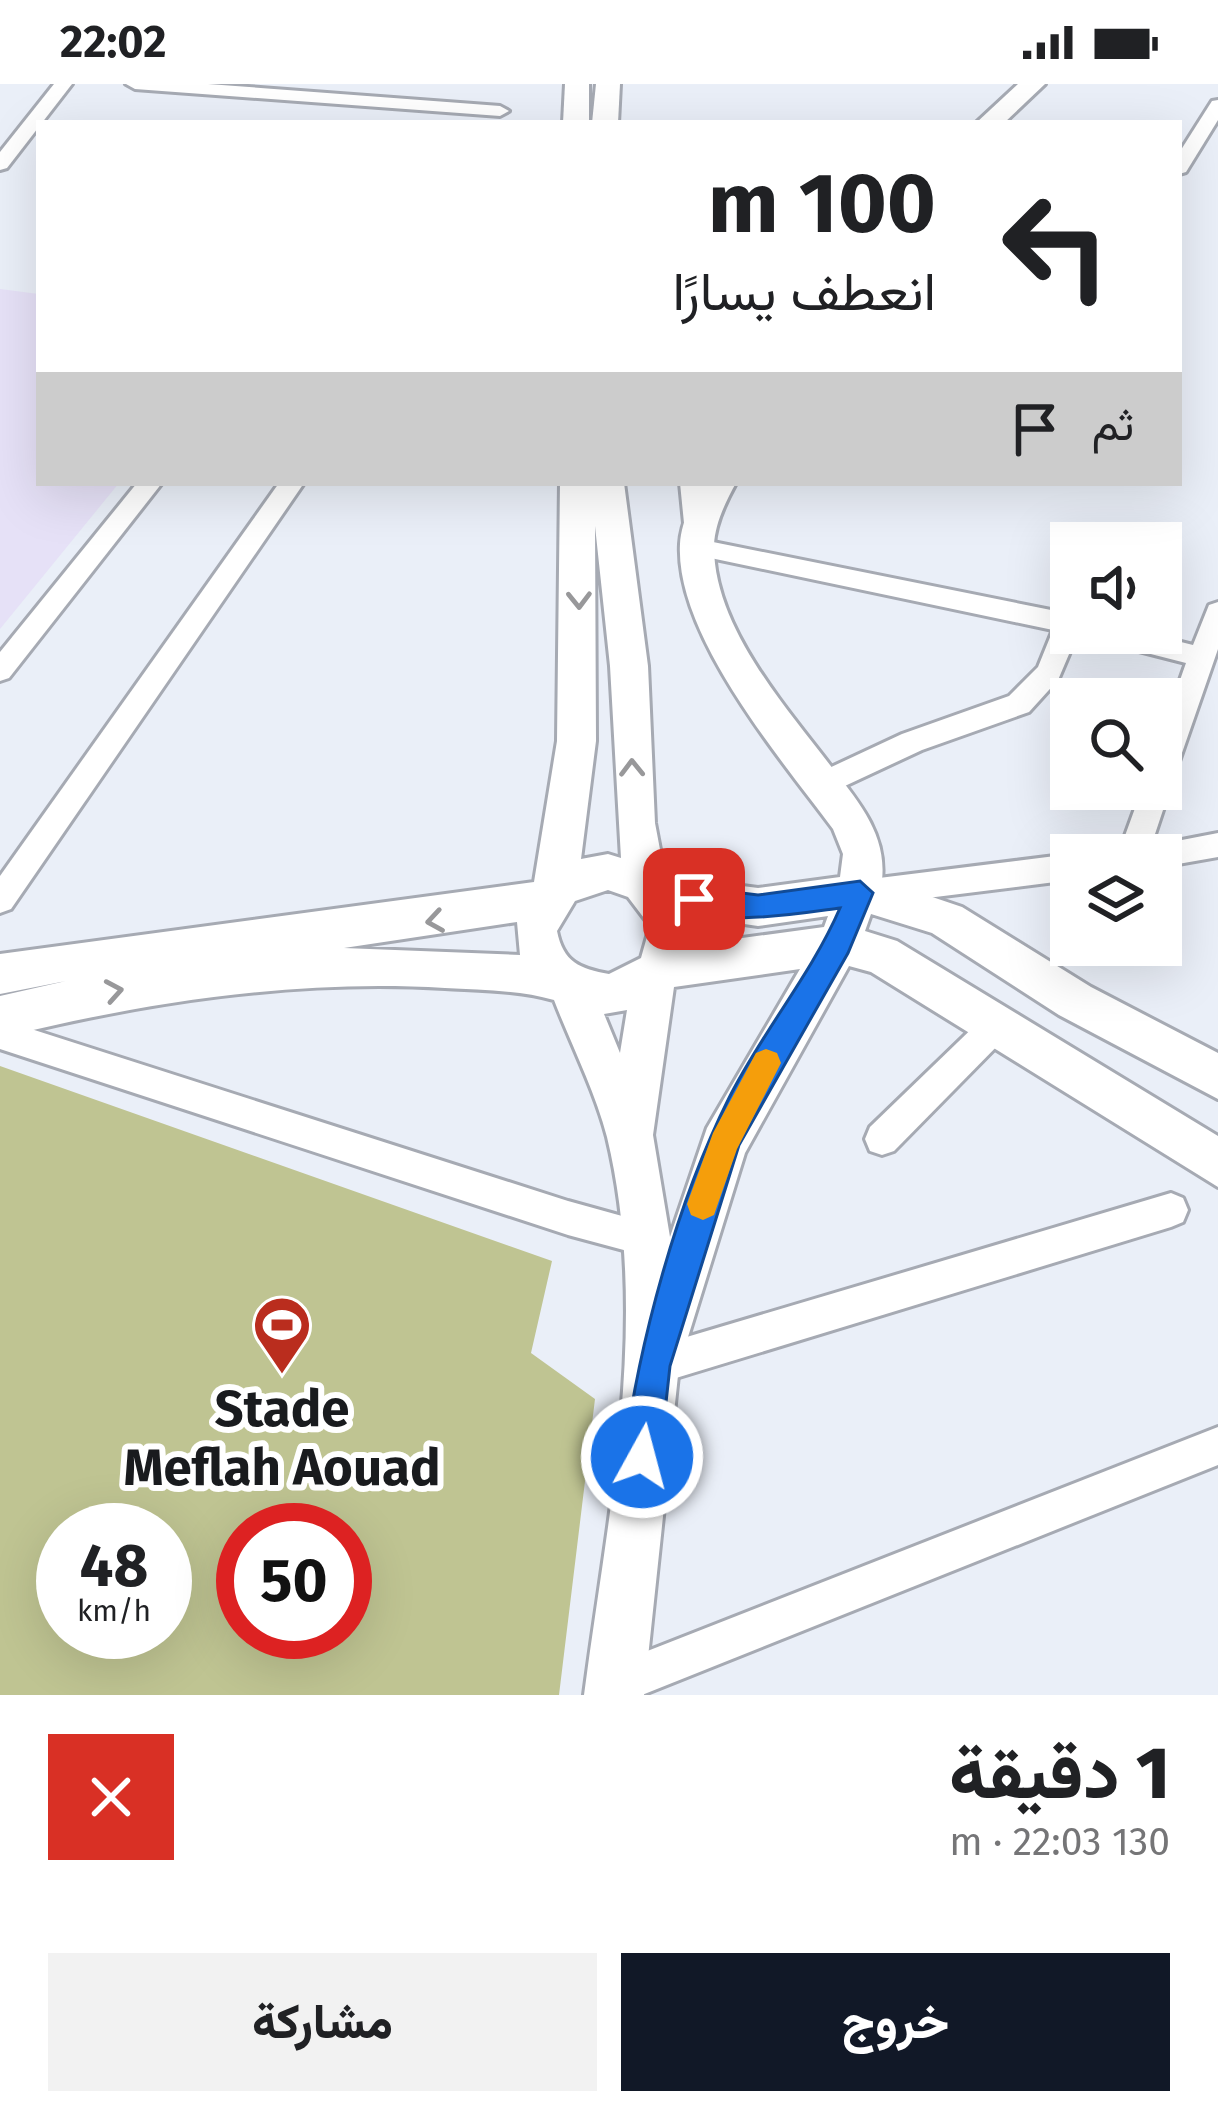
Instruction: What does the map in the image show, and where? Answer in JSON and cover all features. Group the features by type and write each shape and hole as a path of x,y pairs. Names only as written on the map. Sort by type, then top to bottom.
{"street":[{"path":"37,120 63,84"},
{"path":"135,84 493,117 512,102 510,84"},
{"path":"576,120 578,84"},
{"path":"605,120 608,84"},
{"path":"992,120 1033,84"},
{"path":"1182,163 1218,105"},
{"path":"0,164 20,144"},
{"path":"0,671 148,486"},
{"path":"0,900 290,486"},
{"path":"577,486 580,677 574,800 551,895 536,931 538,949 565,983 630,1136 646,1238 653,1366 622,1692 1218,1446"},
{"path":"607,486 629,666 635,823 651,888 674,930 657,973 630,1136"},
{"path":"653,1366 724,1144 742,1104 838,944 864,872 859,836 757,694 717,626 696,548 692,486"},
{"path":"696,548 718,486"},
{"path":"696,548 1050,620"},
{"path":"1182,712 1218,612"},
{"path":"1182,652 1201,657"},
{"path":"822,784 912,742 1018,704 1049,673 1057,654"},
{"path":"1182,851 1218,845"},
{"path":"0,974 134,947 436,921 551,895 587,874 628,876 651,888 758,907 1050,870"},
{"path":"860,893 946,920 1075,1001 1218,1077"},
{"path":"0,1017 154,984 391,965 476,966 615,994 657,973 838,944 902,963 1218,1163"},
{"path":"882,1139 998,1024"},
{"path":"0,1034 568,1218 646,1238"},
{"path":"653,1366 1171,1210"}],"shaded area":[{"path":"0,289 36,294 36,486 117,486 0,629"}],"green space":[{"name":"Stade Meflah Aouad","path":"0,1066 552,1261 531,1353 595,1399 559,1695 0,1695"}],"slow traffic":[{"path":"703,1204 724,1144 766,1063"}],"place":[{"name":"Stade Meflah Aouad","path":"282,1376"}],"route":[{"path":"642,1457 653,1366 710,1180 742,1104 838,944 860,893 758,907 694,899"}]}
